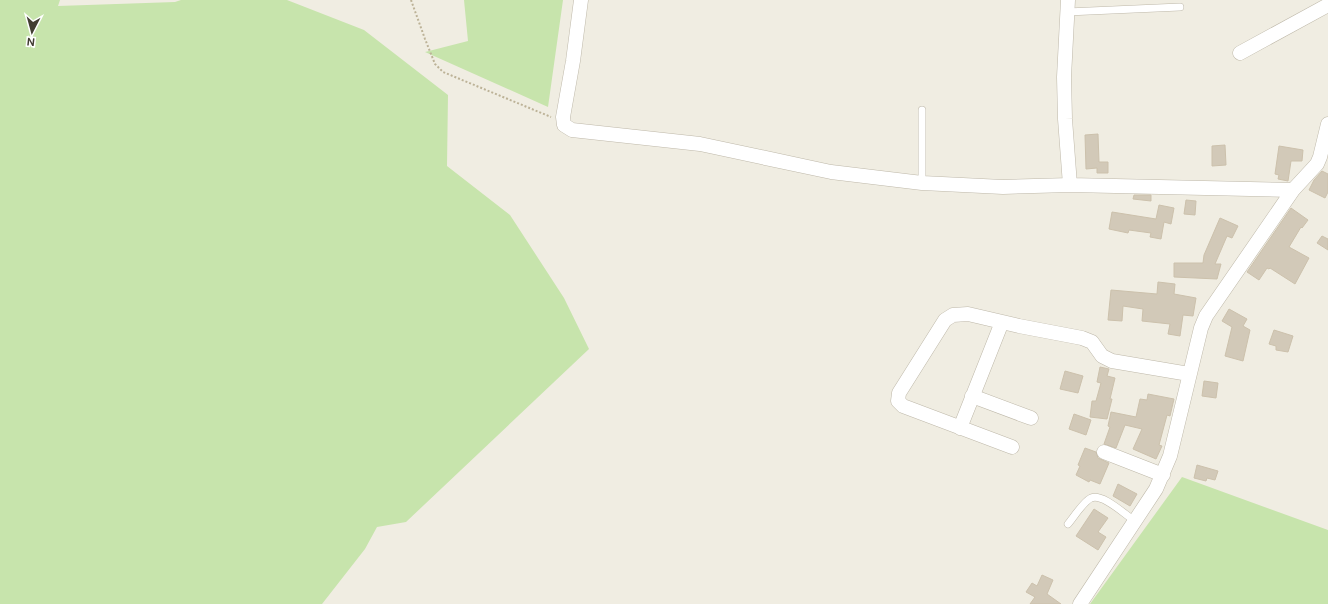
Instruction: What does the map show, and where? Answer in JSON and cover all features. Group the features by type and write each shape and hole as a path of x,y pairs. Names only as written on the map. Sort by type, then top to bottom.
{"street":[{"path":"581,0 563,122 569,129 579,132 700,144 831,172 922,183 1003,187 1070,185 1293,190"},
{"path":"1240,53 1328,5"},
{"path":"1067,6 1064,77 1070,185"},
{"path":"1080,604 1156,489 1163,475 1170,456 1189,374 1201,328 1206,316 1293,190 1317,164 1328,124"},
{"path":"1012,448 904,406 898,401 899,393 949,317 963,313 1087,340 1096,346 1102,356 1112,361 1189,374"},
{"path":"960,428 1002,322"},
{"path":"972,396 1030,418"},
{"path":"1104,452 1163,475"}],"lane":[{"path":"1067,6 1180,7"},
{"path":"922,110 922,183"},
{"path":"1068,524 1090,499 1095,497 1105,500 1135,521"}],"path":[{"path":"411,0 424,40 435,64 443,72 563,122"}],"green space":[{"path":"0,0 60,0 58,6 175,2 181,0 287,0 364,30 448,95 447,166 510,215 564,298 589,349 406,522 377,527 365,549 322,604 0,604"},
{"path":"464,0 563,0 548,107 425,52 468,41"},
{"path":"1182,477 1328,530 1328,604 1090,604"}],"building":[{"path":"1098,134 1099,162 1108,162 1108,173 1097,173 1097,168 1086,169 1085,135"},
{"path":"1225,145 1226,165 1212,166 1212,146"},
{"path":"1279,146 1303,150 1302,161 1291,161 1288,181 1278,179 1279,175 1275,174"},
{"path":"1322,171 1328,174 1328,192 1325,198 1309,190 1314,180"},
{"path":"1134,195 1151,195 1151,201 1133,199"},
{"path":"1186,200 1196,201 1195,215 1184,214"},
{"path":"1159,205 1174,208 1171,224 1164,222 1161,239 1150,237 1151,233 1129,230 1128,233 1109,229 1112,212 1156,219"},
{"path":"1291,208 1308,220 1302,228 1301,227 1289,247 1309,258 1295,284 1270,268 1267,268 1259,280 1247,272"},
{"path":"1220,218 1238,226 1232,238 1227,236 1215,264 1221,264 1217,279 1174,277 1174,263 1203,263 1204,255"},
{"path":"1322,236 1328,239 1328,250 1317,243"},
{"path":"1158,282 1175,284 1174,294 1196,298 1193,316 1183,315 1180,336 1168,334 1170,324 1142,321 1143,309 1123,306 1122,321 1108,320 1111,290 1157,294"},
{"path":"1229,309 1247,319 1243,326 1250,330 1243,361 1225,356 1232,327 1222,321"},
{"path":"1274,330 1293,336 1288,352 1276,350 1276,346 1269,344"},
{"path":"1100,367 1109,369 1107,376 1115,378 1107,419 1090,417 1092,401 1096,401 1101,383 1097,382"},
{"path":"1065,371 1083,376 1078,393 1060,389"},
{"path":"1204,381 1218,383 1216,398 1202,396"},
{"path":"1148,394 1174,399 1170,416 1167,415 1159,445 1162,446 1156,459 1133,449 1142,429 1125,425 1116,448 1104,444 1110,427 1108,426 1111,412 1136,417 1140,399 1147,400"},
{"path":"1074,414 1091,420 1086,435 1069,429"},
{"path":"1085,448 1096,452 1098,458 1109,463 1100,484 1090,480 1089,482 1076,475 1080,466 1078,465"},
{"path":"1197,465 1218,471 1215,480 1207,478 1206,481 1194,478"},
{"path":"1118,484 1137,494 1130,506 1113,496"},
{"path":"1094,509 1108,518 1098,532 1106,537 1098,550 1076,536"},
{"path":"1042,575 1053,580 1047,594 1061,604 1030,604 1035,597 1026,592 1032,583 1037,586"}]}
